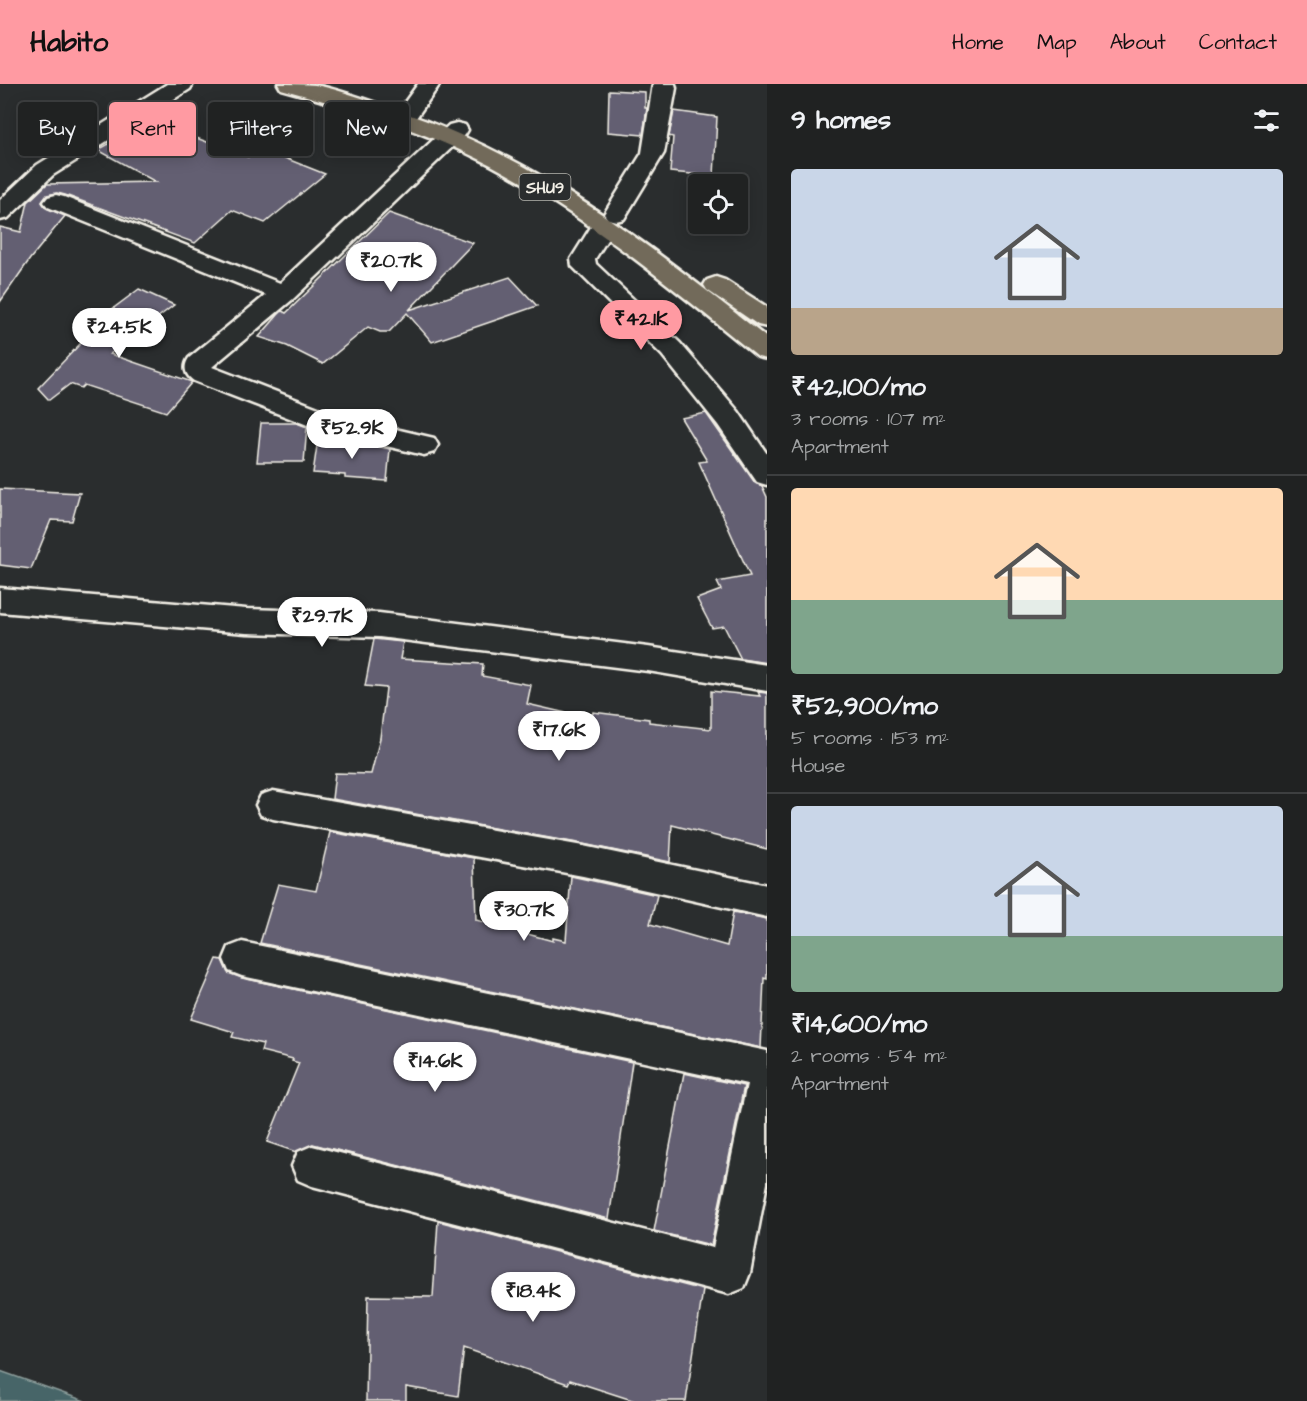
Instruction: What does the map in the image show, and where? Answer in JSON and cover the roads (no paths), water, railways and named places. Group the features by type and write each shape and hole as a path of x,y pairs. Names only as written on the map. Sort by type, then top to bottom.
{"main road":[{"name":"SHU9","path":"289,84 454,134"},
{"name":"SHU9","path":"319,84 374,102"},
{"name":"SHU9","path":"409,113 454,134 538,183 610,220 767,319"},
{"name":"SHU9","path":"610,220 682,283 767,351"}],"street":[{"path":"0,213 45,170 182,84"},
{"path":"409,112 429,84"},
{"path":"664,84 653,153 583,259 584,266 671,349 728,418 767,475"},
{"path":"424,445 333,424 199,372 201,362 284,293 454,134"},
{"path":"56,202 284,293"},
{"path":"0,600 246,621 379,625 648,658 767,678"},
{"path":"273,805 583,861 767,901"},
{"path":"242,959 767,1070"},
{"path":"312,1166 729,1273 767,1080"}],"water":[{"path":"0,1371 85,1401 0,1401"}]}
